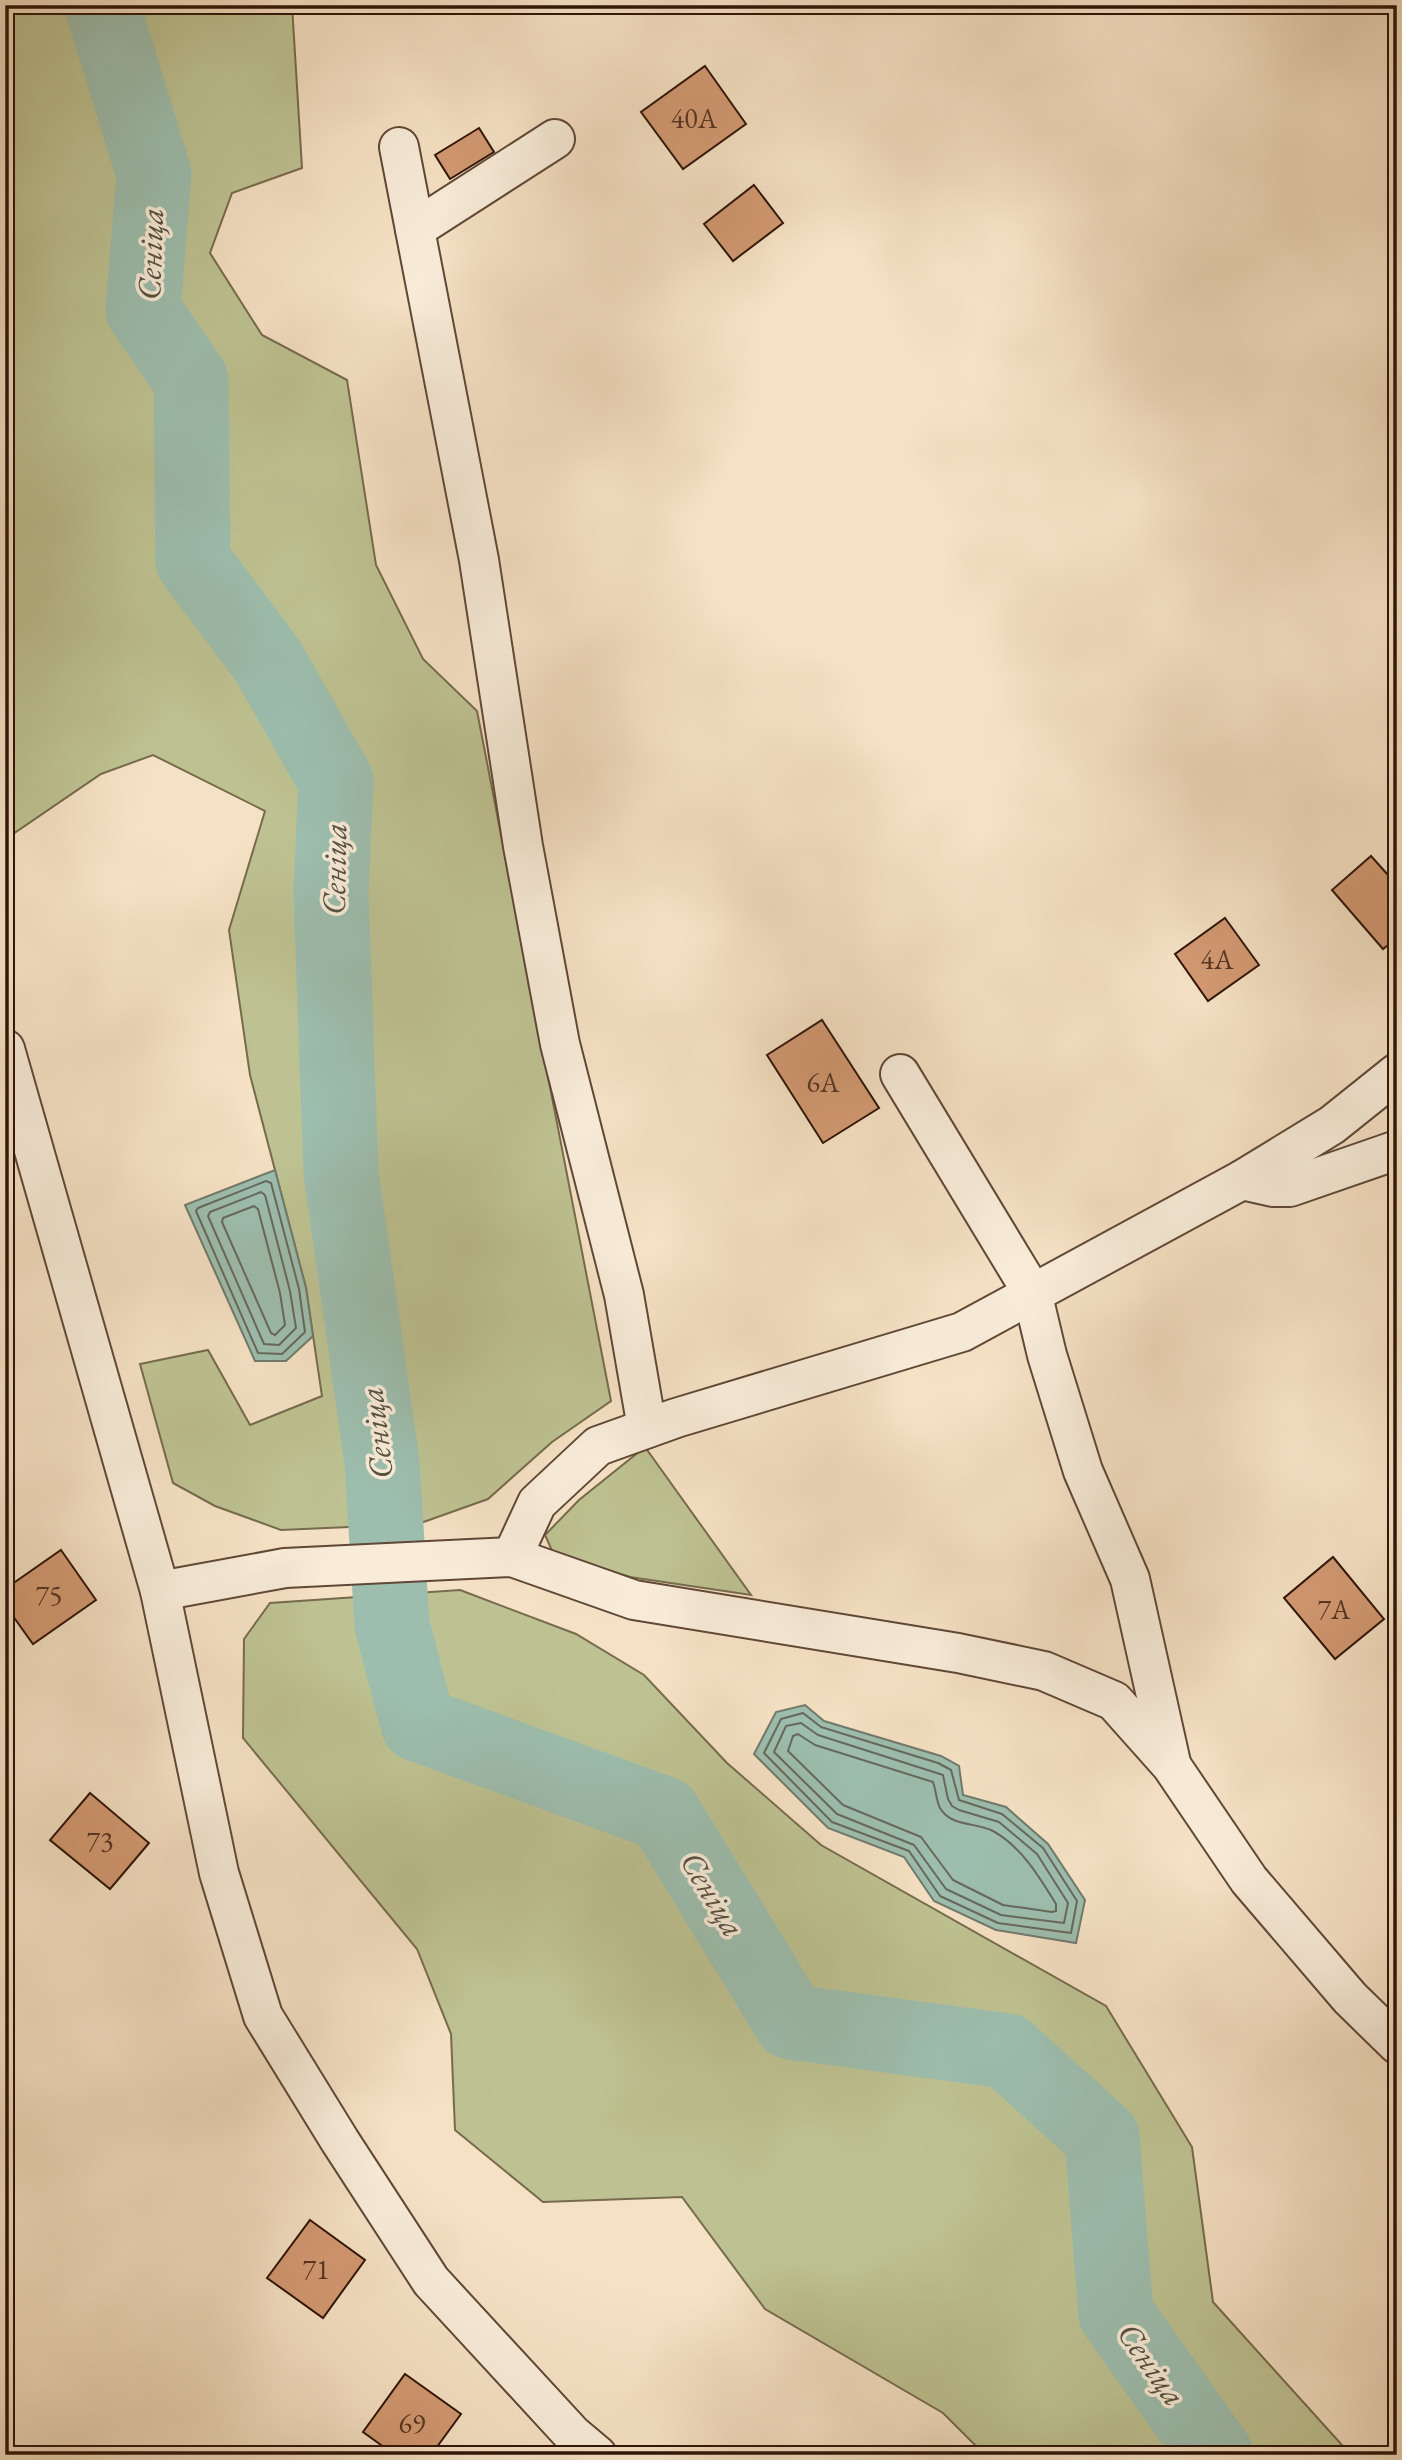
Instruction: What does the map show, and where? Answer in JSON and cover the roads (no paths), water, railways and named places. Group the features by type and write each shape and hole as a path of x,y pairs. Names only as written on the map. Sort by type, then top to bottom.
{"street":[{"path":"415,229 555,139"},
{"path":"399,147 479,560 523,846 560,1044 624,1295 647,1428"},
{"path":"5,1049 160,1591 219,1872 263,2016 431,2281 572,2434 597,2455"},
{"path":"512,1557 537,1503 598,1446 647,1428 962,1332 1242,1180 1332,1125 1397,1073"},
{"path":"900,1074 1032,1292 1047,1355 1083,1471 1130,1579 1171,1765"},
{"path":"1242,1180 1273,1187 1290,1187 1387,1165"},
{"path":"160,1591 285,1568 512,1557 634,1600 958,1653 1044,1671 1114,1701 1171,1765 1249,1880 1350,1998 1397,2044"}],"water":[{"path":"275,1170 306,1288 313,1336 286,1361 255,1361 185,1205"},
{"path":"805,1705 824,1721 941,1756 959,1766 963,1795 1006,1807 1048,1844 1085,1900 1076,1943 996,1930 934,1901 904,1857 828,1828 754,1754 776,1712"}],"waterway":[{"name":"Сеніца","path":"102,5 154,174 143,310 191,380 193,561 268,661 336,781 331,892 341,1173 382,1462 392,1625 418,1724 664,1814 791,2022 1007,2051 1102,2137 1116,2314 1216,2455"}]}
